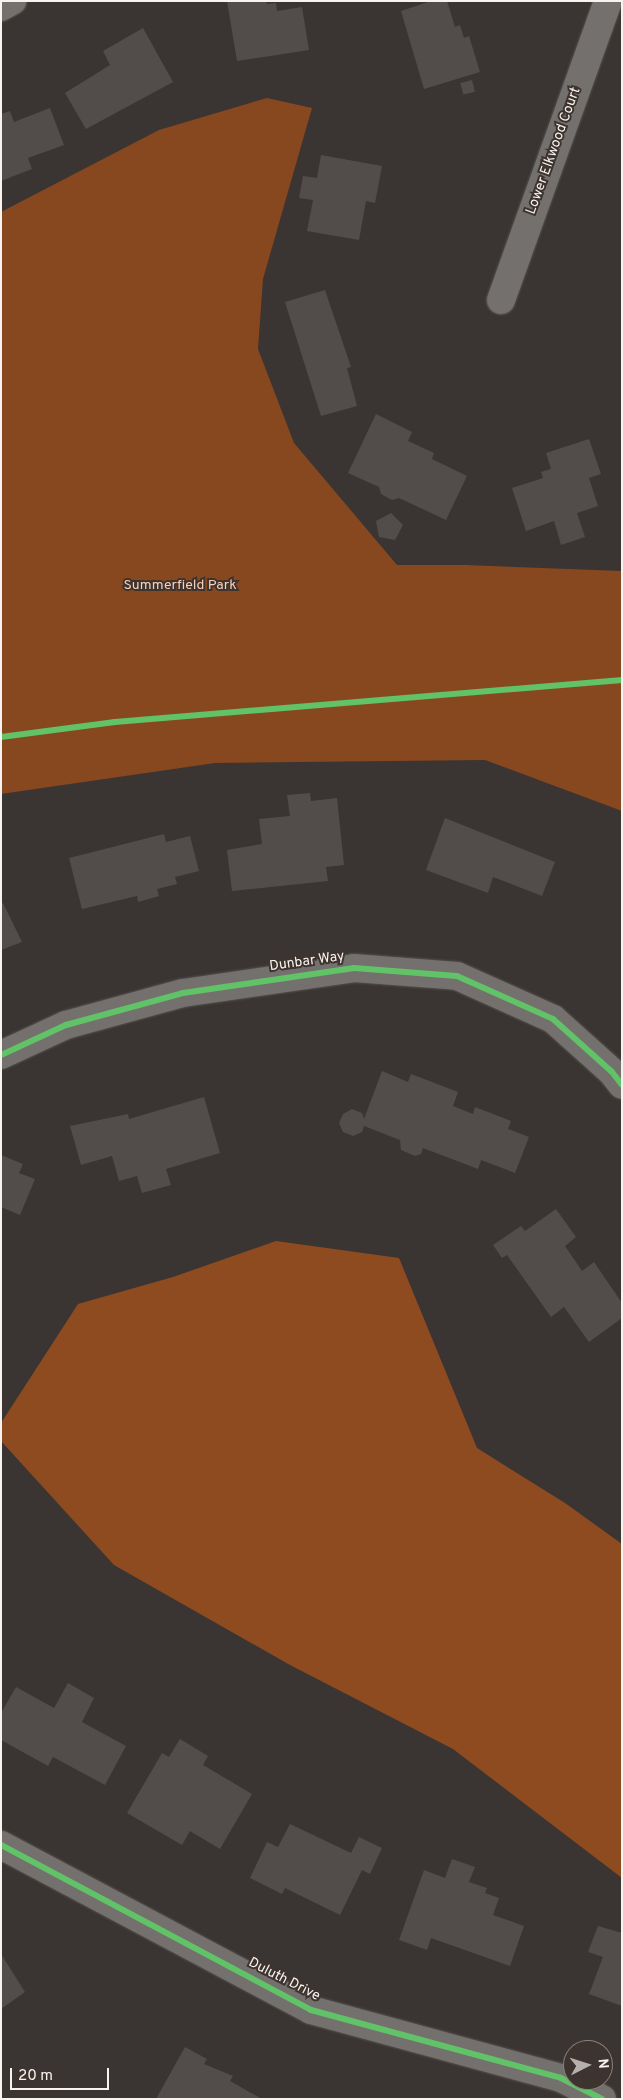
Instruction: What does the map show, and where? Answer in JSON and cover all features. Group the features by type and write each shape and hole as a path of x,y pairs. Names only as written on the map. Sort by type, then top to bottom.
{"street":[{"path":"1,7 12,1"},
{"name":"Lower Elkwood Court","path":"501,300 608,1"},
{"name":"Dunbar Way","path":"1,1055 66,1026 183,993 354,968 457,976 553,1019 612,1072 622,1085"},
{"name":"Duluth Drive","path":"1,1846 311,2010 561,2078 602,2099"}],"green space":[{"name":"Summerfield Park","path":"267,98 312,108 263,279 258,349 294,443 397,565 465,565 622,571 622,811 485,760 215,763 1,794 1,212 159,130"}],"shaded area":[{"path":"276,1241 399,1258 477,1448 565,1503 622,1544 622,1878 453,1749 290,1665 114,1565 1,1441 1,1423 78,1304 173,1277"}],"building":[{"path":"227,1 266,1 267,4 276,3 277,11 302,7 309,50 237,61"},
{"path":"431,1 447,1 455,27 460,25 464,38 469,36 480,72 424,89 401,11"},
{"path":"143,28 173,82 86,129 65,93 110,65 103,51"},
{"path":"472,80 475,92 463,95 460,83"},
{"path":"50,108 64,145 28,158 32,169 1,181 1,114 10,111 14,122"},
{"path":"321,155 382,166 375,203 366,201 359,240 307,231 313,200 299,198 303,176 317,178"},
{"path":"325,290 351,367 347,368 357,406 321,416 285,302"},
{"path":"376,414 412,432 408,441 434,453 432,459 467,476 446,520 399,498 392,500 381,494 379,487 348,473"},
{"path":"589,439 601,474 589,478 598,506 577,513 585,537 561,545 554,521 526,531 512,488 543,478 541,472 551,469 546,453"},
{"path":"391,513 403,525 395,540 379,537 376,521"},
{"path":"310,793 311,801 337,798 344,865 326,867 328,881 232,891 227,850 262,844 259,819 290,816 287,795"},
{"path":"445,818 555,862 542,896 493,877 488,893 426,870"},
{"path":"164,834 166,842 190,836 199,871 175,877 177,884 157,889 159,896 138,902 137,896 82,909 69,858"},
{"path":"3,903 22,942 1,950 1,904"},
{"path":"382,1071 408,1082 411,1074 458,1092 453,1106 473,1114 475,1107 511,1121 508,1129 529,1137 515,1173 481,1160 478,1169 423,1148 421,1154 415,1156 401,1150 400,1140 364,1126 362,1132 353,1136 343,1132 339,1123 343,1114 352,1109 362,1113 364,1119"},
{"path":"204,1097 220,1153 166,1169 171,1185 142,1193 137,1176 119,1181 112,1156 81,1165 70,1126 128,1114 129,1119"},
{"path":"1,1155 23,1164 19,1173 35,1179 20,1215 1,1207"},
{"path":"556,1209 576,1237 565,1246 582,1271 594,1262 622,1303 622,1318 589,1342 564,1307 551,1317 507,1255 502,1258 493,1245 521,1226 525,1231"},
{"path":"68,1683 94,1698 82,1722 126,1746 105,1785 53,1757 48,1766 1,1740 1,1713 16,1687 54,1708"},
{"path":"180,1739 208,1756 203,1765 252,1794 220,1849 190,1831 182,1845 127,1813 162,1753 169,1757"},
{"path":"290,1824 351,1853 359,1837 382,1848 370,1874 362,1870 340,1915 285,1888 282,1894 250,1878 267,1842 278,1847"},
{"path":"452,1859 475,1867 469,1882 487,1888 485,1893 499,1898 493,1915 524,1926 510,1966 431,1938 427,1950 399,1940 424,1870 445,1878"},
{"path":"598,1926 622,1933 622,2006 589,1994 603,1957 588,1952"},
{"path":"1,1954 25,1992 1,2009"},
{"path":"185,2047 207,2059 204,2064 233,2076 230,2081 262,2099 156,2099"}],"cycle path":[{"path":"1,737 115,722 622,680"},
{"path":"1,1055 66,1025 183,993 354,968 457,976 553,1019 612,1072 622,1085"},
{"path":"1,1845 311,2010 561,2078 602,2099"}]}
